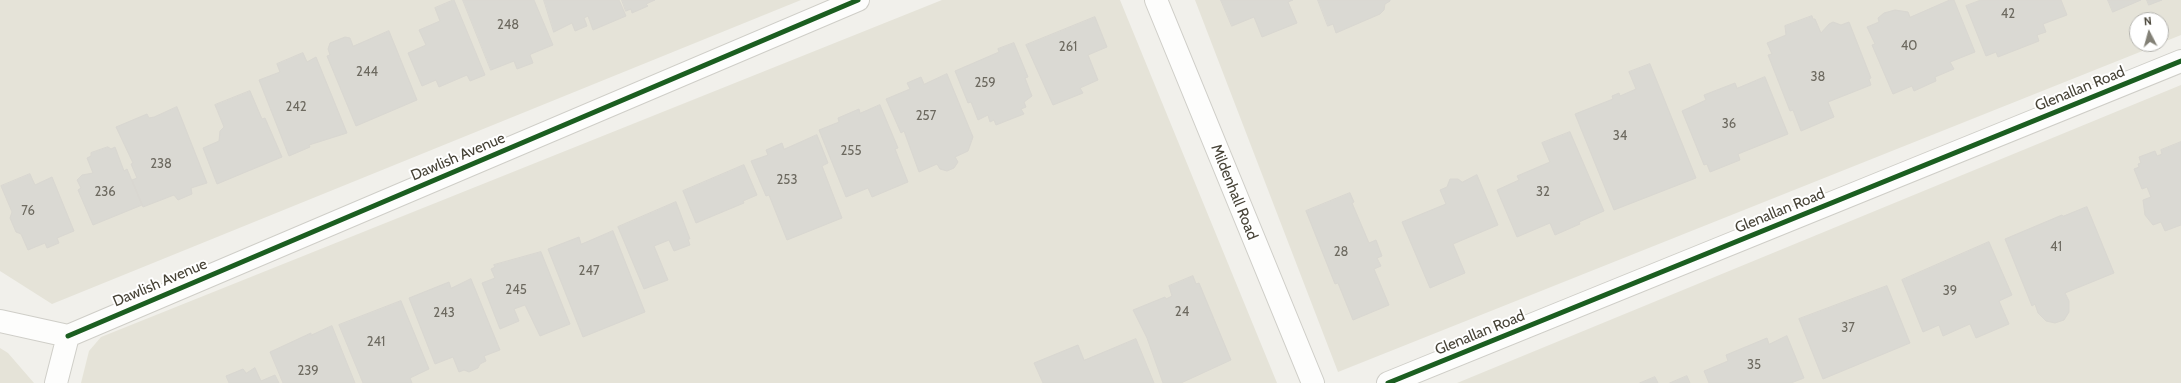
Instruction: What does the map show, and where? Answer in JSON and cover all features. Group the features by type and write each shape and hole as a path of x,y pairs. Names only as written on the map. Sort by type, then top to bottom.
{"street":[{"name":"Dawlish Avenue","path":"68,336 858,0"},
{"name":"Mildenhall Road","path":"1156,0 1313,383"},
{"name":"Glenallan Road","path":"1388,383 2181,61"},
{"path":"0,321 68,336 56,383"}],"shaded area":[{"path":"0,0 801,0 52,304 0,271"},
{"path":"942,0 1120,0 1277,383 81,383 89,351 101,337"},
{"path":"1195,0 2181,0 2181,35 2169,40 2169,12 2129,12 2129,52 2140,52 1338,372"},
{"path":"2181,85 2181,383 1457,383"},
{"path":"0,348 8,353 34,383 0,383"}],"building":[{"path":"454,0 485,75 470,81 467,75 439,87 436,80 422,86 408,53 426,45 419,30 440,21 435,8"},
{"path":"463,0 534,0 553,45 531,54 533,63 517,69 514,61 491,70"},
{"path":"544,0 619,0 626,16 593,30 588,16 584,18 587,26 575,31 572,23 554,32"},
{"path":"622,0 655,0 646,4 648,6 632,13 631,9 626,11"},
{"path":"1221,0 1293,0 1288,2 1297,23 1262,37 1254,17 1232,26"},
{"path":"1318,0 1390,1 1385,4 1384,10 1380,14 1336,33 1333,24 1328,26"},
{"path":"1950,0 1954,0 1975,52 1950,62 1954,69 1935,77 1936,81 1914,91 1912,86 1893,94 1872,45 1875,44 1867,27 1879,22 1878,18 1884,13 1895,10 1908,12 1910,17"},
{"path":"1981,0 2061,0 2067,15 2043,24 2046,32 2037,35 2039,41 1998,57 1996,52 1986,56 1966,6"},
{"path":"2108,0 2141,0 2113,12"},
{"path":"2147,0 2162,0 2149,5"},
{"path":"1812,16 1813,19 1815,19 1821,33 1829,24 1833,22 1841,25 1849,22 1871,78 1869,79 1871,85 1828,102 1834,117 1801,131 1793,110 1790,111 1768,55 1772,54 1767,43 1786,35 1785,26"},
{"path":"1095,17 1107,47 1088,55 1098,80 1080,88 1083,93 1053,105 1026,45"},
{"path":"389,31 417,100 356,126 327,56 330,55 328,49 330,43 345,37 350,38 353,46"},
{"path":"1014,43 1028,77 1025,78 1032,96 1024,102 1026,107 1021,109 1024,114 996,125 994,120 990,122 988,115 978,120 971,102 968,103 955,71 999,52 998,49"},
{"path":"303,53 307,62 316,57 347,133 309,145 310,147 289,156 259,80 280,72 277,64"},
{"path":"1650,64 1696,178 1614,210 1575,114 1613,99 1612,96 1619,93 1620,96 1636,89 1629,72"},
{"path":"947,74 973,137 968,151 955,157 958,162 954,168 947,171 940,169 937,164 919,172 904,131 901,133 886,99 910,89 907,83 921,77 924,84"},
{"path":"1765,77 1788,134 1738,154 1740,160 1710,172 1707,164 1704,165 1682,111 1706,100 1704,95 1735,83 1737,88"},
{"path":"250,91 262,119 265,118 282,157 217,184 203,148 219,141 220,131 224,127 215,105"},
{"path":"880,105 898,148 895,149 908,182 872,197 868,188 846,197 819,130 839,122 838,118 859,109 860,113"},
{"path":"177,107 207,183 191,188 192,194 178,200 174,195 143,207 132,180 137,178 131,164 133,163 116,127 147,114 149,118 154,117"},
{"path":"1570,132 1604,211 1555,235 1550,223 1517,237 1497,190 1519,180 1517,176 1550,162 1542,143"},
{"path":"817,135 828,163 822,166 842,218 787,240 769,195 766,196 751,161 768,155 766,150 782,143 784,149"},
{"path":"2181,142 2181,225 2165,231 2161,222 2153,225 2145,215 2143,200 2151,197 2147,187 2142,189 2134,169 2139,167 2138,164 2141,163 2139,157 2155,151 2157,156 2162,154 2161,150"},
{"path":"108,147 111,149 115,147 124,171 127,169 142,205 93,225 78,190 81,188 77,180 82,175 93,173 87,158 91,156 91,153"},
{"path":"744,165 757,195 743,201 744,203 696,223 683,191"},
{"path":"30,174 35,185 52,177 74,231 57,238 59,243 47,248 45,243 28,250 21,234 16,232 10,218 12,212 1,186"},
{"path":"1477,175 1498,225 1453,244 1465,273 1430,288 1402,222 1446,204 1440,190 1447,187 1450,179 1458,179 1462,182"},
{"path":"1350,193 1354,202 1352,203 1369,243 1376,240 1382,256 1377,258 1381,266 1374,269 1389,305 1353,320 1338,283 1335,284 1306,211"},
{"path":"676,202 690,239 688,239 690,245 674,251 669,240 654,246 668,280 644,289 618,227"},
{"path":"2087,207 2114,273 2065,293 2069,301 2069,312 2064,320 2055,323 2046,321 2038,313 2035,304 2032,306 2005,239 2062,215 2063,216"},
{"path":"613,231 645,312 583,337 548,249 579,237 581,244"},
{"path":"1989,242 2012,295 1999,301 2009,324 1976,338 1970,324 1943,336 1939,325 1923,332 1902,280"},
{"path":"541,252 570,324 540,336 525,305 514,309 519,321 500,329 482,283 495,278 491,269 495,267 494,265"},
{"path":"1193,276 1196,284 1199,283 1231,360 1181,383 1163,383 1147,338 1133,310 1165,297 1166,299 1172,296 1169,286"},
{"path":"471,279 500,350 484,356 486,361 480,364 478,368 469,372 464,370 459,372 453,357 435,364 409,298 449,282 451,288"},
{"path":"1887,286 1910,343 1823,379 1799,319"},
{"path":"401,301 429,369 410,378 412,383 363,383 339,325"},
{"path":"332,326 355,383 283,383 270,352 311,333 311,335"},
{"path":"1787,336 1804,378 1791,383 1709,383 1704,371 1728,361 1726,355 1767,338 1769,344"},
{"path":"1136,339 1154,383 1043,383 1034,363 1078,345 1084,360"},
{"path":"255,368 261,381 275,375 279,383 229,383 226,376 243,369 246,373"},
{"path":"1687,376 1690,383 1670,383"},
{"path":"1655,377 1658,383 1640,383"}],"cycle path":[{"path":"68,336 858,0"},
{"path":"1388,383 2181,61"}]}
